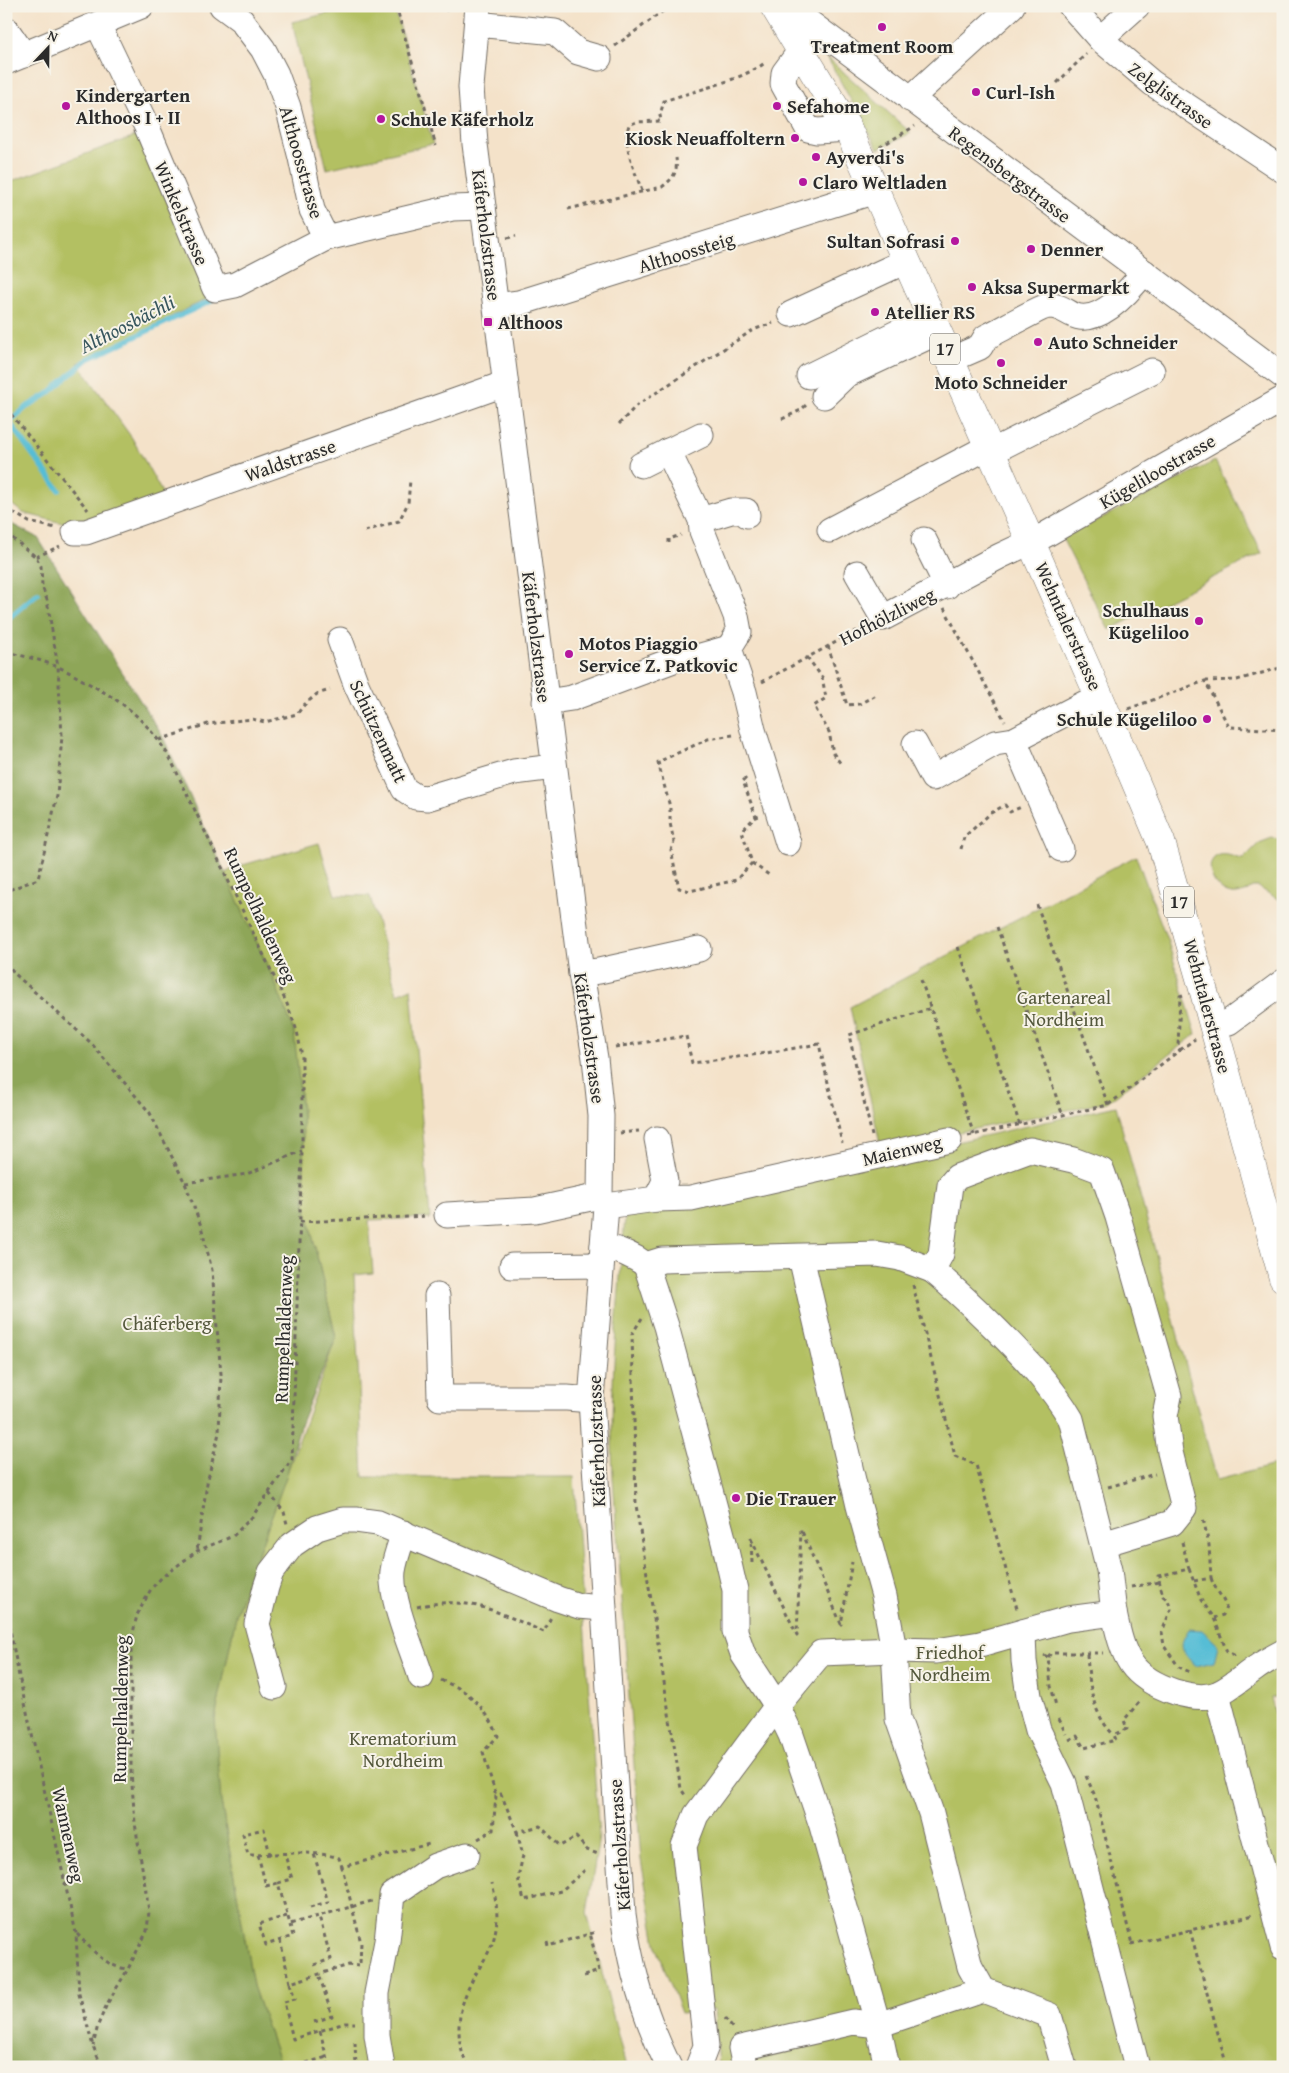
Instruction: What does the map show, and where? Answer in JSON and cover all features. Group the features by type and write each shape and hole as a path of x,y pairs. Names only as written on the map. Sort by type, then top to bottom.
{"main road":[{"name":"Wehntalerstrasse","path":"789,21 848,129 1031,541 1161,842 1207,1031 1281,1262"}],"street":[{"path":"6,29 15,58 141,6"},
{"name":"Althoosstrasse","path":"222,6 245,26 264,49 276,74 288,106 312,210 326,238 452,208 483,207"},
{"path":"910,99 1012,6"},
{"name":"Zelglistrasse","path":"1071,6 1100,39 1152,83 1283,170"},
{"path":"1100,39 1137,6"},
{"path":"472,12 555,32 578,52 607,52"},
{"name":"Käferholzstrasse","path":"472,12 471,87 475,144 545,702 581,973 595,1058 601,1116 602,1255 591,1400 623,1914 627,1950 635,1980 651,2026 669,2067"},
{"name":"Regensbergstrasse","path":"789,21 910,99 1283,376"},
{"name":"Winkelstrasse","path":"98,25 146,125 215,289 235,285 326,238"},
{"name":"Althoossteig","path":"496,306 519,304 875,191"},
{"path":"783,318 906,261"},
{"path":"950,360 980,346 986,338 1046,306 1062,307 1079,317 1095,316 1128,293 1144,272"},
{"path":"809,376 934,324"},
{"path":"824,396 846,375 934,324"},
{"path":"830,530 1152,370"},
{"name":"Waldstrasse","path":"66,540 504,384"},
{"name":"Kügeliloostrasse","path":"1031,541 1054,530 1283,399"},
{"path":"641,464 701,435"},
{"path":"545,702 572,698 676,659 697,657 729,648 739,632 736,616 702,531 693,527 668,451"},
{"path":"693,527 731,511 746,511 748,515"},
{"path":"924,540 941,589"},
{"name":"Hofhölzliweg","path":"883,618 1031,541"},
{"path":"858,573 883,618"},
{"name":"Schützenmatt","path":"340,640 356,684 404,789 416,797 427,798 514,772 554,767"},
{"path":"729,648 744,692 752,730 788,843"},
{"path":"915,744 933,778 995,744 1014,740 1099,696"},
{"path":"1014,740 1062,849"},
{"path":"581,973 600,971 699,949"},
{"path":"1207,1031 1229,1022 1283,982"},
{"path":"649,1135 665,1181 656,1199"},
{"name":"Maienweg","path":"446,1215 535,1210 603,1201 691,1198 949,1140"},
{"path":"932,1270 941,1254 950,1186 957,1177 1030,1150 1073,1160 1102,1170 1118,1217 1169,1396 1165,1416 1170,1452 1184,1508 1172,1524 1103,1544"},
{"path":"512,1266 602,1255 621,1250 635,1256 646,1265 666,1326 724,1542 735,1590 735,1631 743,1654 777,1706 792,1735 822,1826 878,2025 887,2067"},
{"path":"646,1265 662,1260 877,1254 907,1260 932,1270 956,1289 1040,1373 1060,1399 1071,1419 1109,1570 1122,1647 1129,1661 1141,1676 1156,1686 1184,1695 1209,1695 1283,1652"},
{"path":"801,1257 860,1506 884,1596 894,1650 898,1719 931,1813 970,1967 983,1990"},
{"path":"437,1296 440,1398 567,1398 591,1400"},
{"path":"274,1687 257,1624 266,1587 272,1572 292,1545 317,1528 342,1520 356,1520 378,1524 404,1533 558,1599 578,1606 603,1608"},
{"path":"404,1533 395,1559 393,1573 395,1596 422,1677"},
{"path":"698,2067 706,2046 684,1846 696,1815 777,1706 821,1653 894,1650 936,1651 980,1644 1068,1618 1113,1602"},
{"path":"1023,1632 1028,1696 1038,1730 1064,1782 1137,2067"},
{"path":"1209,1695 1283,1947"},
{"path":"382,2067 378,2035 377,1993 387,1941 392,1895 435,1866 472,1847"},
{"path":"745,2067 741,2048 853,2022 878,2025 983,1990 1049,2015 1064,2067"}],"path":[{"path":"396,6 436,146"},
{"path":"436,6 447,10 472,12"},
{"path":"607,52 670,6"},
{"path":"1057,82 1100,39"},
{"path":"642,191 631,160 626,134 628,125 636,122 661,121 660,115 664,101 758,68"},
{"path":"873,150 918,124"},
{"path":"568,209 662,186 670,181 677,166 676,158"},
{"path":"505,238 516,236"},
{"path":"619,424 637,405 753,330 783,318"},
{"path":"782,419 800,410 807,403 824,396"},
{"path":"6,408 100,527"},
{"path":"365,531 398,521 408,503 410,480"},
{"path":"6,508 29,522 66,540"},
{"path":"669,543 670,539 693,527"},
{"path":"6,533 36,557 41,566 42,586 47,600 58,667 62,736 57,796 38,878 6,891"},
{"path":"36,557 66,540"},
{"path":"941,589 1014,740"},
{"name":"Hofhölzliweg","path":"744,692 883,618"},
{"path":"828,646 847,705 859,704 876,695"},
{"name":"Rumpelhaldenweg","path":"6,652 58,667 128,706 148,725 159,740 170,758 235,891 287,1004 297,1031 302,1056 302,1151 292,1459 252,1517 233,1536 197,1551 162,1577 151,1589 137,1615 131,1642 130,1772 135,1823 149,1911 147,1931 128,1969 107,2004 92,2046"},
{"path":"808,657 822,678 826,698 814,706 829,732 833,753 842,764"},
{"path":"1123,711 1204,681 1237,680 1280,668 1283,673"},
{"path":"1204,681 1229,727 1283,730"},
{"path":"159,740 208,724 252,719 265,722 297,714 304,704 317,694 330,690"},
{"path":"729,736 708,739 658,762 670,807 670,823 674,842 671,850 679,888 690,891 736,880 752,863"},
{"path":"961,849 964,837 991,813 1005,805"},
{"path":"769,874 752,863 742,831 754,818 778,810"},
{"path":"1037,904 1108,1105"},
{"path":"997,927 1063,1116"},
{"path":"958,947 1020,1125"},
{"path":"6,962 15,974 91,1043 150,1113 185,1184 201,1226 212,1270 221,1374 219,1433 207,1483 197,1551"},
{"path":"921,980 974,1134"},
{"path":"1180,1050 1178,1047 1180,996 1188,994"},
{"path":"877,1156 849,1035 931,1008"},
{"name":"Maienweg","path":"949,1140 1108,1105 1207,1031"},
{"path":"611,1048 686,1036 692,1063 819,1044 846,1163"},
{"path":"612,1134 649,1135"},
{"path":"185,1184 247,1174 302,1151"},
{"path":"300,1222 446,1215"},
{"path":"907,1260 955,1456 976,1465 1023,1632"},
{"path":"657,1303 644,1315 632,1334 636,1505 681,1789 696,1815"},
{"path":"1090,1492 1175,1469"},
{"path":"269,1493 284,1512 292,1545"},
{"path":"1176,1519 1189,1569 1201,1600 1214,1618 1228,1652 1236,1656 1250,1672"},
{"path":"752,1567 751,1539 797,1635 801,1529 841,1624 852,1560 854,1569"},
{"path":"1189,1569 1158,1576 1163,1596 1168,1600 1171,1609 1162,1632 1164,1646 1179,1667 1199,1677 1209,1695"},
{"path":"1211,1578 1215,1589 1222,1594 1226,1607 1223,1615 1214,1618"},
{"path":"1113,1602 1160,1582"},
{"path":"400,1612 432,1604 463,1602 499,1612 544,1632 550,1619"},
{"name":"Wannenweg","path":"6,1610 76,1933 79,1994 92,2046 102,2067"},
{"path":"1048,1657 1051,1653 1087,1654 1108,1652 1122,1647"},
{"path":"1069,1740 1077,1736 1084,1748 1116,1740 1114,1735 1104,1726 1096,1710 1091,1693 1087,1654"},
{"path":"422,1677 437,1674 439,1678 449,1685 460,1689 478,1705 494,1725 498,1736 483,1752 496,1796 492,1830 472,1847"},
{"path":"1114,1735 1127,1729 1124,1720 1156,1686"},
{"path":"496,1796 500,1794 517,1832 523,1855 518,1878 524,1900 535,1900 560,1891 585,1870"},
{"path":"517,1832 540,1826 560,1846 576,1837 587,1850 599,1854"},
{"path":"270,1855 264,1829 243,1834 248,1855 258,1855 270,1855 284,1855 326,1854 339,1858 361,1943 358,1976"},
{"path":"342,1866 429,1844"},
{"path":"310,1907 328,1902 314,1854"},
{"path":"258,1855 266,1886 292,1879 284,1855"},
{"path":"278,1883 294,1936 266,1945 260,1924 287,1916"},
{"path":"468,2067 461,2053 458,2030 461,2009 471,1983 488,1956 496,1932 497,1900 492,1883"},
{"path":"290,1924 352,1906"},
{"path":"1108,1950 1273,1910"},
{"path":"314,1964 331,1959 319,1916"},
{"path":"1190,1930 1227,2067"},
{"path":"547,1942 548,1946 596,1932"},
{"path":"76,1933 104,1960 119,1968 128,1969"},
{"path":"584,1976 599,1971 590,1933"},
{"path":"280,1940 295,1999 284,2002 293,2039 345,2023 354,2023"},
{"path":"290,1983 349,1965 359,1966"},
{"path":"314,2022 332,2016 320,1974"},
{"path":"355,2014 355,2031"},
{"path":"320,2031 329,2067"},
{"path":"355,2040 356,2067"},
{"path":"306,2063 327,2057"}],"green space":[{"path":"358,6 394,6 433,144 327,169 292,22"},
{"path":"827,57 911,133 878,149"},
{"path":"138,135 209,298 78,363 132,438 165,498 66,524 23,513 6,500 6,183"},
{"path":"1215,461 1262,553 1109,630 1062,538"},
{"name":"Chäferberg","path":"6,521 38,538 163,737 274,980 294,1032 302,1111 305,1204 336,1338 301,1423 286,1477 237,1611 215,1719 221,1801 253,1986 281,2067 6,2067"},
{"path":"1272,838 1283,840 1283,902 1258,887 1230,894 1221,890 1211,874 1210,866 1213,859 1220,855 1228,855 1243,859 1259,843"},
{"name":"Krematorium Nordheim","path":"319,843 335,895 370,896 397,994 411,988 430,1218 369,1220 373,1273 354,1275 363,1477 574,1477 599,1837 587,1913 626,2067 281,2067 253,1986 221,1802 171,1807 215,1718 237,1611 336,1338 305,1204 302,1111 274,980 225,873 236,867"},
{"name":"Gartenareal Nordheim","path":"1136,856 1168,942 1196,1034 1107,1102 881,1148 850,1007"},
{"name":"Friedhof Nordheim","path":"1116,1106 1217,1480 1283,1463 1283,1695 1271,1698 1283,1744 1283,2067 718,2067 714,2010 681,2013 657,1948 641,1860 612,1445 615,1348 625,1217"}],"water":[{"path":"1189,1629 1202,1630 1218,1645 1214,1662 1195,1666 1187,1656 1182,1645"}],"waterway":[{"name":"Althoosbächli","path":"59,490 9,422 28,406 48,394 88,359 211,301"},
{"name":"Althoosbächli","path":"6,620 38,593"}],"place":[{"name":"Treatment Room","path":"882,27"},
{"name":"Curl-Ish","path":"976,92"},
{"name":"Kindergarten Althoos I + II","path":"66,106"},
{"name":"Sefahome","path":"777,106"},
{"name":"Schule Käferholz","path":"381,119"},
{"name":"Kiosk Neuaffoltern","path":"795,138"},
{"name":"Ayverdi's","path":"816,157"},
{"name":"Claro Weltladen","path":"803,182"},
{"name":"Sultan Sofrasi","path":"955,241"},
{"name":"Denner","path":"1031,249"},
{"name":"Aksa Supermarkt","path":"972,287"},
{"name":"Atellier RS","path":"875,312"},
{"name":"Althoos","path":"488,322"},
{"name":"Auto Schneider","path":"1038,342"},
{"name":"Moto Schneider","path":"1001,363"},
{"name":"Schulhaus Kügeliloo","path":"1199,621"},
{"name":"Motos Piaggio Service Z. Patkovic","path":"569,654"},
{"name":"Schule Kügeliloo","path":"1207,719"},
{"name":"Die Trauer","path":"736,1498"}]}
